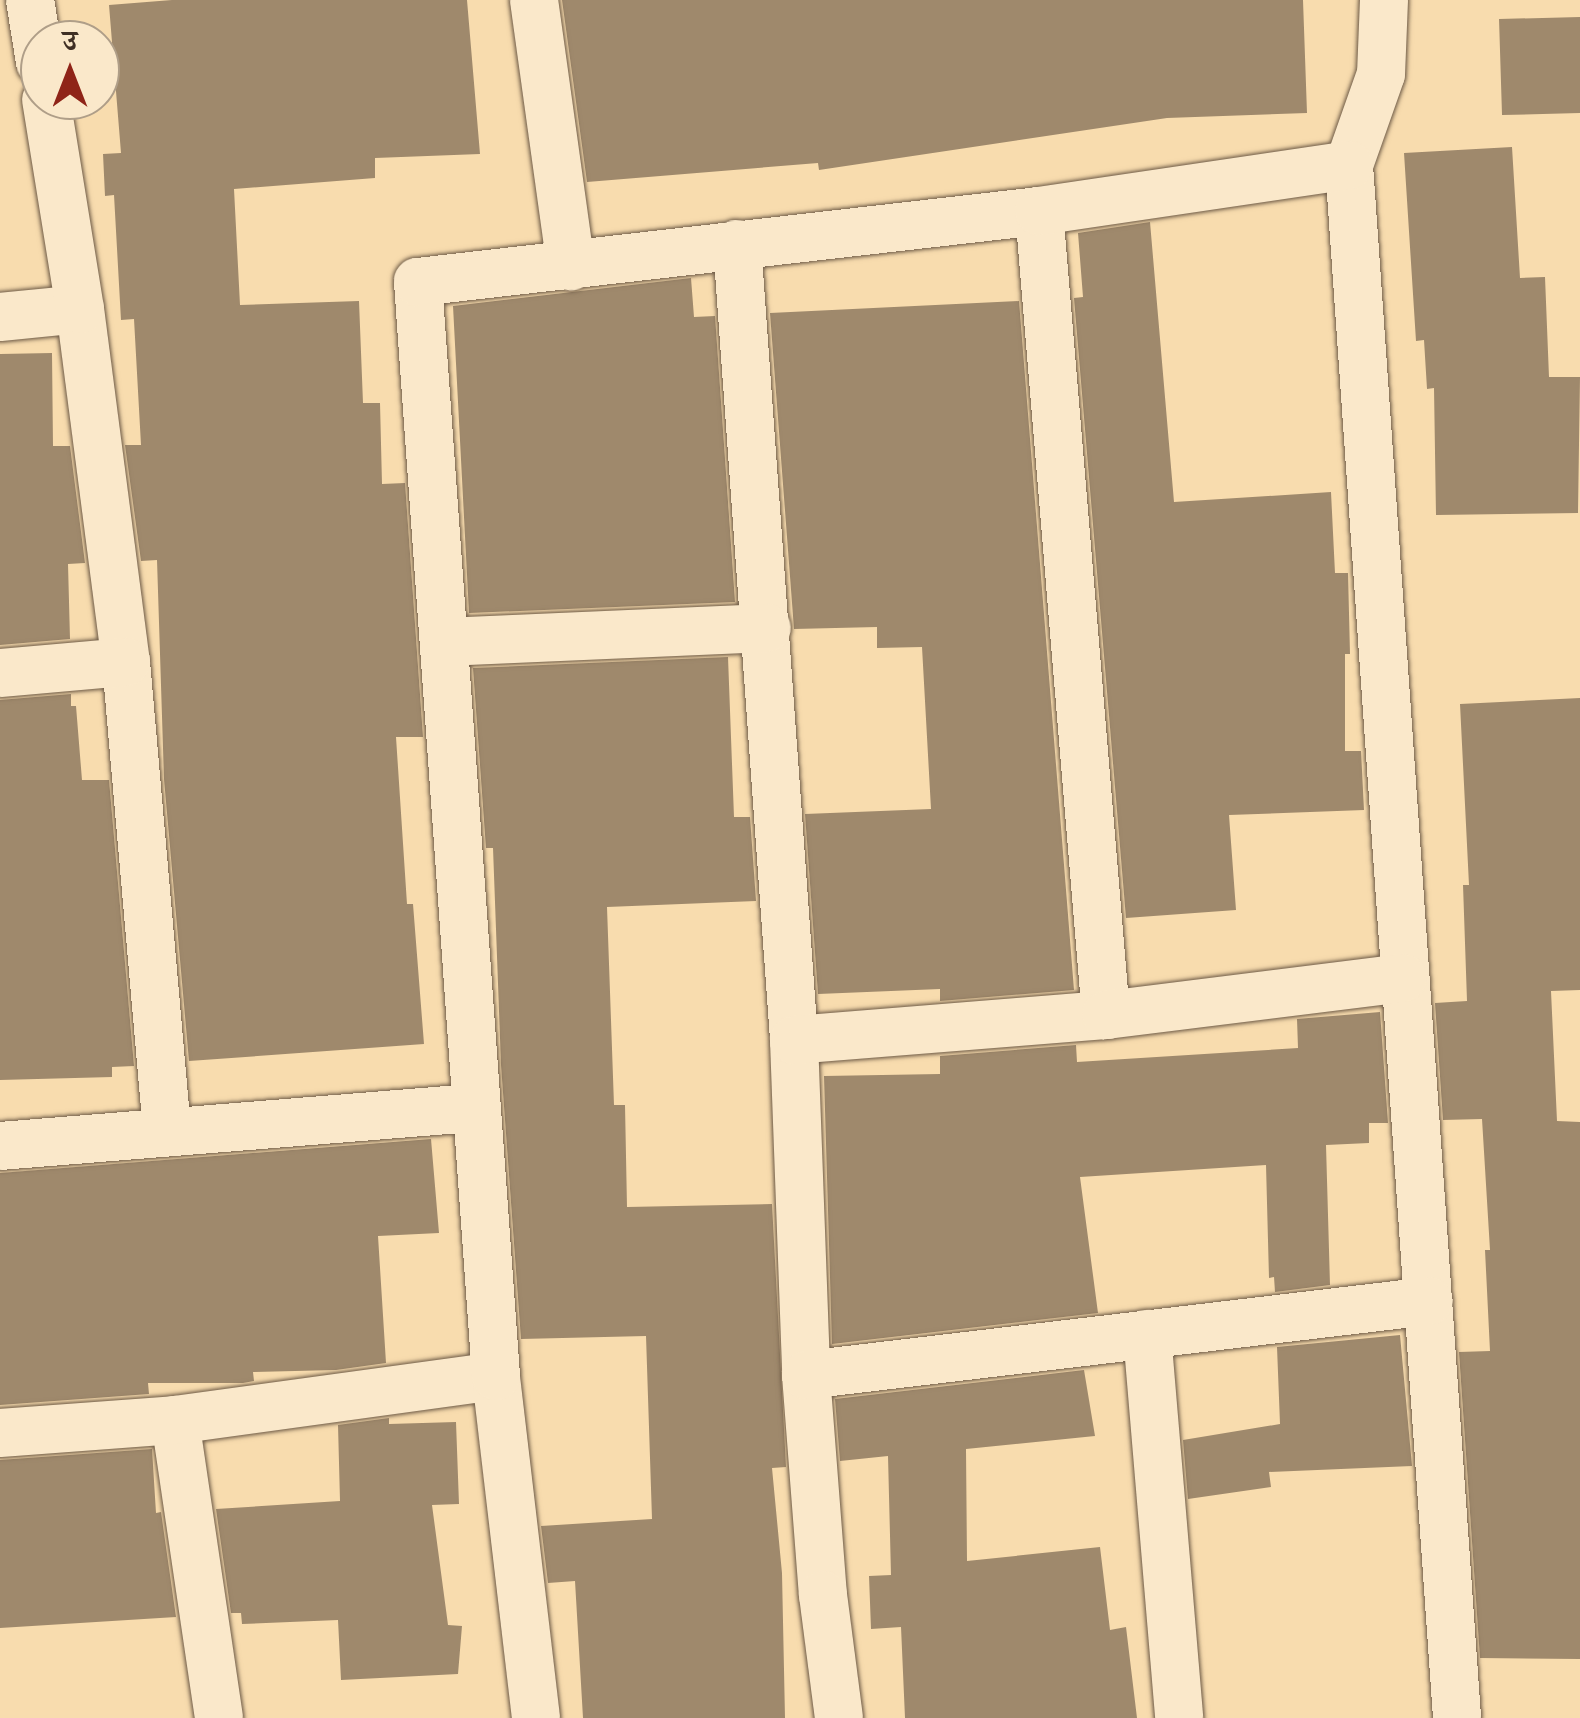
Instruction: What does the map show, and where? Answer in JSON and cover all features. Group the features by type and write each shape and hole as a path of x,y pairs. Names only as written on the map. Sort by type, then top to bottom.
{"street":[{"path":"534,0 571,266"},
{"path":"1384,0 1381,74 1350,164 1403,978 1457,1718"},
{"path":"49,120 80,309 126,662 168,1130"},
{"path":"512,1718 536,1717 496,1376 418,282 1039,212 1350,164"},
{"path":"1039,212 1106,1016"},
{"path":"737,244 794,1040 806,1375 823,1596 839,1718"},
{"path":"0,317 80,309"},
{"path":"445,642 767,628"},
{"path":"0,673 126,662"},
{"path":"794,1040 1106,1016 1403,978"},
{"path":"0,1146 476,1108"},
{"path":"806,1375 1429,1302"},
{"path":"1146,1334 1179,1718"},
{"path":"0,1433 176,1420 496,1376"},
{"path":"176,1420 220,1718"}],"building":[{"path":"172,0 467,0 480,154 375,158 375,178 234,189 240,305 359,301 363,403 380,403 382,484 405,483 423,737 396,737 407,904 413,904 424,1044 189,1061 164,779 157,560 141,561 125,445 141,445 134,319 121,320 114,195 105,196 103,154 121,153 120,20 110,20 109,5"},
{"path":"562,0 1303,0 1307,113 1167,118 819,170 818,163 587,182"},
{"path":"1580,17 1580,113 1502,115 1499,19"},
{"path":"1512,147 1520,278 1545,277 1549,377 1580,377 1578,513 1436,515 1434,388 1427,389 1424,340 1416,341 1404,153"},
{"path":"1150,222 1174,502 1331,492 1335,573 1348,573 1350,654 1345,654 1345,751 1361,751 1364,810 1229,815 1236,910 1126,918 1074,298 1083,297 1078,233"},
{"path":"691,278 694,317 715,316 735,602 469,613 453,306"},
{"path":"1019,301 1074,990 940,1001 940,989 818,994 805,814 931,809 922,647 877,648 877,627 794,629 770,313"},
{"path":"52,353 53,446 70,446 85,563 68,564 70,639 0,645 0,354"},
{"path":"728,657 734,817 750,817 756,901 607,907 614,1105 625,1105 627,1207 772,1204 786,1467 772,1468 782,1573 785,1718 583,1718 575,1581 548,1583 541,1526 652,1519 646,1336 521,1339 501,1065 493,848 486,848 473,668"},
{"path":"71,694 71,706 76,706 82,780 109,780 134,1066 112,1067 112,1077 0,1080 0,700"},
{"path":"1580,698 1580,990 1551,991 1557,1121 1580,1122 1580,1659 1480,1658 1459,1352 1490,1351 1485,1250 1490,1250 1482,1119 1443,1120 1435,1003 1467,1001 1463,885 1469,885 1460,704"},
{"path":"1380,1012 1388,1123 1369,1123 1369,1143 1326,1145 1330,1285 1275,1292 1274,1277 1269,1278 1266,1165 1080,1177 1098,1313 832,1344 824,1076 940,1074 940,1056 1076,1045 1077,1062 1298,1048 1297,1019"},
{"path":"431,1139 439,1233 378,1236 386,1363 336,1370 253,1372 254,1381 243,1383 148,1383 149,1394 0,1405 0,1173"},
{"path":"1400,1335 1412,1466 1269,1472 1271,1487 1188,1499 1183,1440 1280,1424 1277,1347"},
{"path":"1084,1370 1095,1436 966,1449 967,1561 1100,1547 1110,1630 1126,1627 1137,1718 905,1718 901,1627 871,1629 869,1576 891,1575 888,1456 840,1461 835,1399"},
{"path":"389,1418 389,1424 456,1422 459,1504 432,1505 448,1625 462,1626 458,1674 341,1680 338,1620 242,1624 241,1613 231,1613 216,1509 340,1501 338,1425"},
{"path":"152,1449 156,1513 161,1512 176,1617 0,1628 0,1460"}]}
